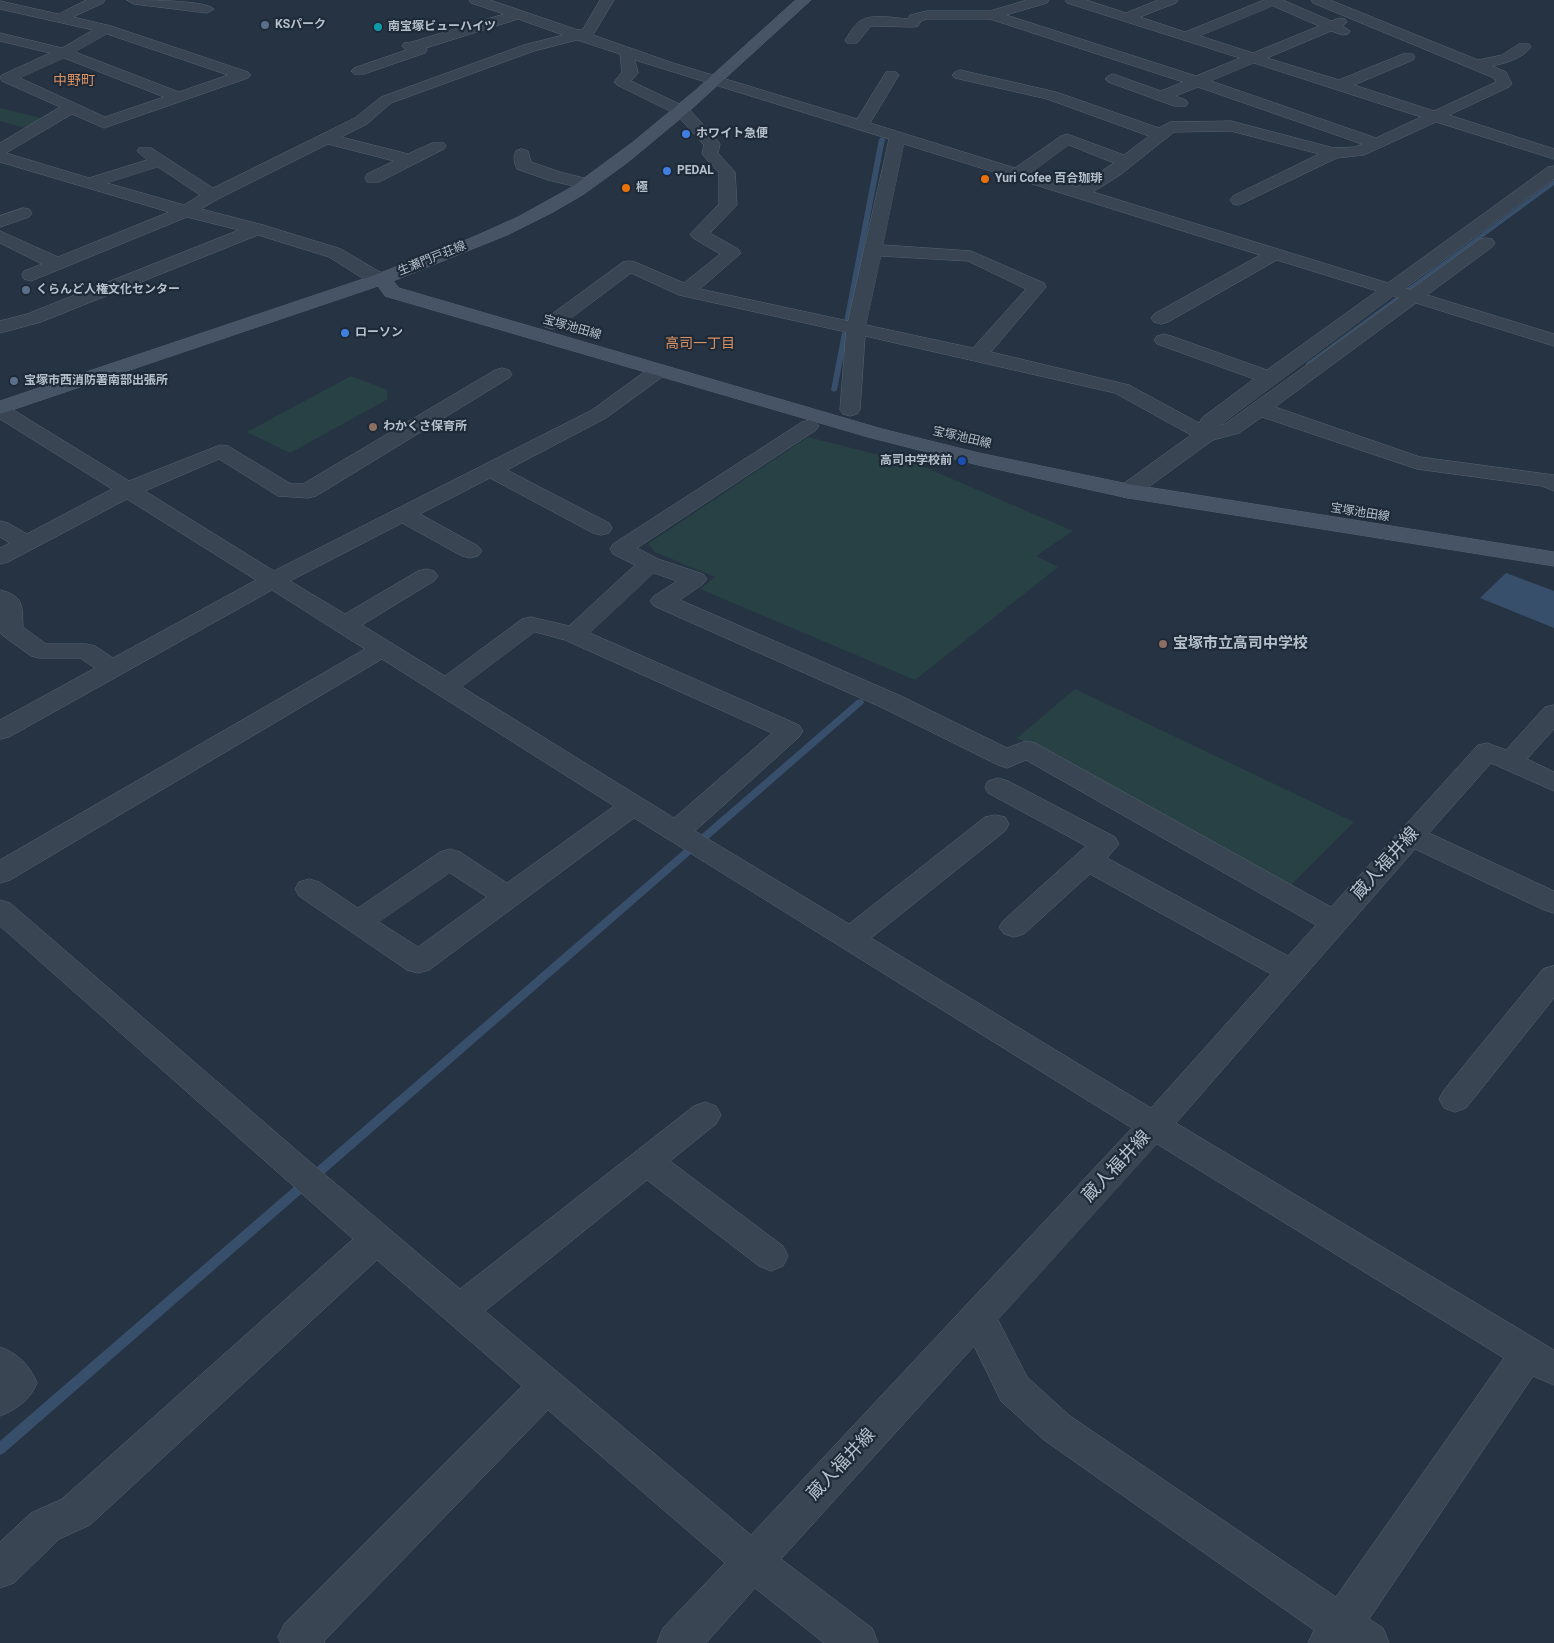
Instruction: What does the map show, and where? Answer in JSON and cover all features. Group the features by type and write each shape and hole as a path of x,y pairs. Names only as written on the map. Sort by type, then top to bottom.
{"street":[{"path":"60,18 98,0"},
{"path":"134,0 207,9"},
{"path":"476,0 627,53 715,81 1554,340"},
{"path":"31,275 186,211 212,195 361,121 386,100 530,48 589,32 607,0"},
{"name":"生瀬門戸荘線","path":"0,409 382,279 512,225 568,196 613,166 682,110 804,0"},
{"path":"958,0 1376,143"},
{"path":"852,40 866,22 902,24 913,23 916,18 927,15 998,13 1042,0"},
{"path":"1072,0 1554,154"},
{"path":"1127,17 1171,0"},
{"path":"1080,193 1114,171 1124,161 1170,127 1231,126 1334,152 1358,152 1504,84 1501,75 1318,0"},
{"path":"1187,36 1272,1 1356,36"},
{"path":"9,7 106,29 243,75 104,123 70,108 26,84 7,78 63,53 106,29"},
{"path":"409,91 356,70 420,50 407,46 516,15"},
{"path":"1162,96 1355,16"},
{"path":"0,37 26,41 63,53 178,97"},
{"path":"1477,65 1507,58 1524,47"},
{"path":"1341,85 1413,59 1391,50"},
{"path":"627,53 630,73 622,82 682,110 712,144 710,154 727,172 728,205 699,234 732,253 686,291"},
{"path":"630,69 668,66"},
{"path":"861,126 892,75"},
{"path":"960,75 1051,95 1160,134"},
{"path":"1113,79 1189,106"},
{"path":"1472,83 1490,90"},
{"path":"0,151 70,108"},
{"path":"10,128 28,134"},
{"path":"324,138 410,160"},
{"path":"850,410 856,328 897,138"},
{"path":"1018,174 1067,139 1124,161"},
{"path":"374,178 438,146"},
{"path":"0,151 89,183 257,229 335,253 371,275 382,279 392,292 875,433 988,461 1136,485 1554,559"},
{"path":"145,151 212,195"},
{"path":"1239,200 1334,152"},
{"path":"522,154 523,164 554,176 586,184"},
{"path":"89,183 160,161"},
{"path":"1206,436 1210,421 1554,171"},
{"path":"1136,485 1206,436 1232,429 1554,193"},
{"path":"0,222 23,213"},
{"path":"0,327 34,318 257,229"},
{"path":"0,236 57,264"},
{"path":"873,250 971,256 1037,287 978,355"},
{"path":"1161,318 1275,254"},
{"path":"552,323 629,266 686,291 978,355 1122,389 1206,436"},
{"name":"宝塚池田線","path":"382,279 418,283 850,410 1136,485 1554,543"},
{"path":"1164,340 1269,378"},
{"path":"0,731 272,581 599,414 658,371"},
{"path":"0,557 127,490 220,451 286,491 308,491 502,374"},
{"path":"0,409 272,581 633,805 1154,1126 1541,1361 1346,1637 1057,1428 1014,1389 978,1317"},
{"path":"1260,409 1418,463 1548,480 1554,484"},
{"path":"809,426 621,549 650,564 695,580 662,601 892,702 1007,759 1026,749 1334,922"},
{"path":"489,469 601,528"},
{"path":"402,514 470,551"},
{"path":"0,528 27,543"},
{"path":"574,635 650,564"},
{"path":"344,625 426,576"},
{"path":"0,597 10,603 11,630 40,651 86,651 113,669"},
{"path":"445,688 531,624 574,635 790,731 690,840"},
{"path":"0,873 382,649"},
{"path":"1554,714 1510,762 1554,782"},
{"name":"蔵人福井線","path":"678,1643 1154,1126 1487,751 1510,762"},
{"path":"998,787 1105,844 1014,927"},
{"path":"309,889 418,962 633,805"},
{"path":"850,939 994,824"},
{"path":"1411,836 1554,903"},
{"path":"358,922 450,859 507,897"},
{"path":"1088,860 1291,971"},
{"path":"0,910 309,1181 547,1386 753,1562 857,1643"},
{"path":"1455,1099 1554,977"},
{"path":"460,1310 705,1115"},
{"path":"646,1161 772,1256"},
{"path":"0,1569 45,1526 76,1512 377,1239"},
{"path":"0,1363 19,1383 0,1399"},
{"path":"304,1643 299,1637 547,1386"}],"green space":[{"path":"0,108 41,118 31,125 17,126 0,121"},
{"path":"351,376 387,390 388,399 290,453 247,432"},
{"path":"808,437 922,466 1073,531 1036,556 1058,567 915,680 700,589 715,577 655,552 648,544"},
{"path":"1075,689 1354,822 1288,888 1017,738"}],"water":[{"path":"1506,573 1554,591 1554,628 1480,598"}],"waterway":[{"path":"847,322 882,139"},
{"path":"1409,289 1554,182"},
{"path":"1308,364 1398,298"},
{"path":"834,390 845,333"},
{"path":"0,1449 860,702"}],"place":[{"name":"KSパーク","path":"265,25"},
{"name":"南宝塚ビューハイツ","path":"378,27"},
{"name":"ホワイト急便","path":"686,134"},
{"name":"PEDAL","path":"667,171"},
{"name":"Yuri Cofee 百合珈琲","path":"985,179"},
{"name":"極","path":"626,188"},
{"name":"くらんど人権文化センター","path":"26,290"},
{"name":"ローソン","path":"345,333"},
{"name":"宝塚市西消防署南部出張所","path":"14,381"},
{"name":"わかくさ保育所","path":"373,427"},
{"name":"高司中学校前","path":"962,461"},
{"name":"宝塚市立高司中学校","path":"1163,644"}],"district":[{"name":"中野町","path":"74,81"},
{"name":"高司一丁目","path":"700,344"}]}
